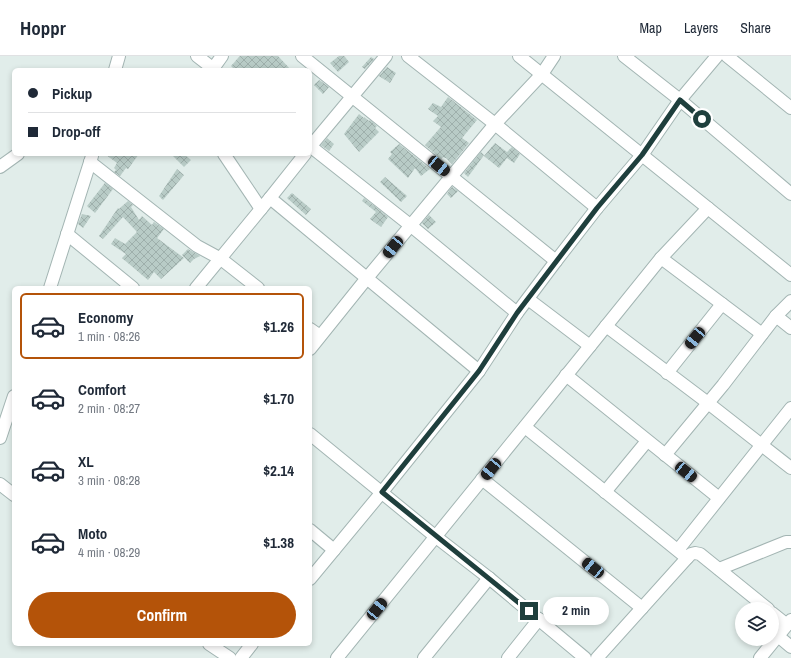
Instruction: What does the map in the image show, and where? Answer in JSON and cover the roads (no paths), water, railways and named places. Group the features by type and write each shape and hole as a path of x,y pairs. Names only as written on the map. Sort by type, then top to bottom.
{"street":[{"path":"116,68 119,56"},
{"path":"197,56 212,68"},
{"path":"214,68 222,56"},
{"path":"302,56 556,261"},
{"path":"312,144 386,56"},
{"path":"408,56 495,124 597,208"},
{"path":"519,56 791,275"},
{"path":"312,343 315,333 367,278 495,124 542,74 554,56"},
{"path":"624,56 680,100 791,194"},
{"path":"312,577 479,371 517,313 556,261 597,208 642,155 680,100 717,56"},
{"path":"727,56 791,108"},
{"path":"312,150 410,226 517,313"},
{"path":"0,167 15,156"},
{"path":"225,156 261,209"},
{"path":"198,286 303,156"},
{"path":"51,286 91,158 197,246 221,259 255,286"},
{"path":"270,198 479,371"},
{"path":"337,658 661,258 708,208"},
{"path":"67,234 131,286"},
{"path":"661,258 762,334"},
{"path":"528,299 590,346"},
{"path":"665,455 776,316 791,301"},
{"path":"667,373 722,304"},
{"path":"776,316 791,328"},
{"path":"606,326 791,468"},
{"path":"566,375 719,498"},
{"path":"0,438 12,402"},
{"path":"678,550 791,408"},
{"path":"525,427 687,558"},
{"path":"312,436 436,537 489,578 585,658"},
{"path":"605,492 647,441"},
{"path":"482,479 642,608"},
{"path":"0,484 12,493"},
{"path":"312,532 334,550"},
{"path":"718,569 786,542 791,542"},
{"path":"597,658 691,554 700,554 759,602"},
{"path":"424,658 489,578"},
{"path":"779,617 789,622 779,635"},
{"path":"508,658 539,619"},
{"path":"779,637 791,647"},
{"path":"212,646 230,658"},
{"path":"241,658 250,646"},
{"path":"760,658 770,646"}]}
